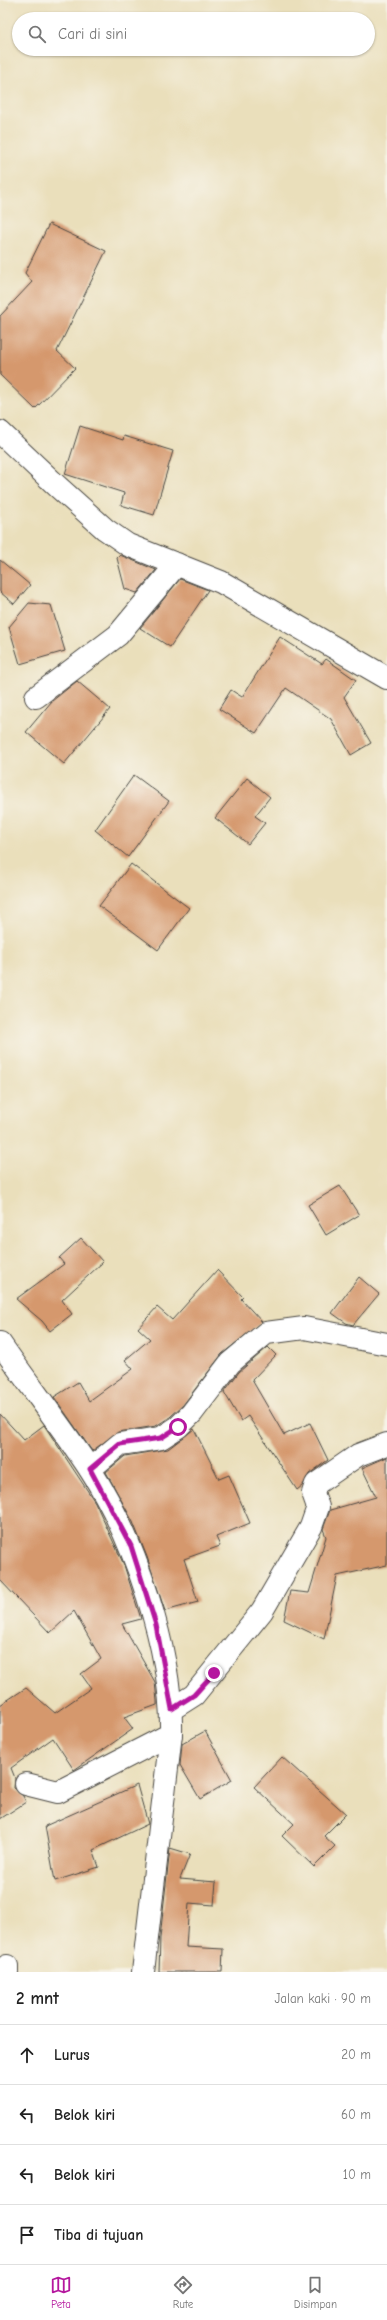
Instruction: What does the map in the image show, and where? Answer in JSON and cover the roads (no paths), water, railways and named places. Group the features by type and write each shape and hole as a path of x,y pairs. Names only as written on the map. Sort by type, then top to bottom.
{"street":[{"path":"0,432 106,529 128,545 221,582 387,678"},
{"path":"36,697 118,636 177,564"},
{"path":"90,1469 120,1444 161,1438 178,1427 197,1407 230,1363 266,1333 304,1328 387,1344"},
{"path":"0,1343 90,1469 131,1546 156,1625 172,1709 171,1734 143,1972"},
{"path":"172,1709 194,1695 262,1610 311,1527 318,1507 313,1493 316,1484 358,1456 387,1444"},
{"path":"26,1784 58,1792 171,1734"}]}
